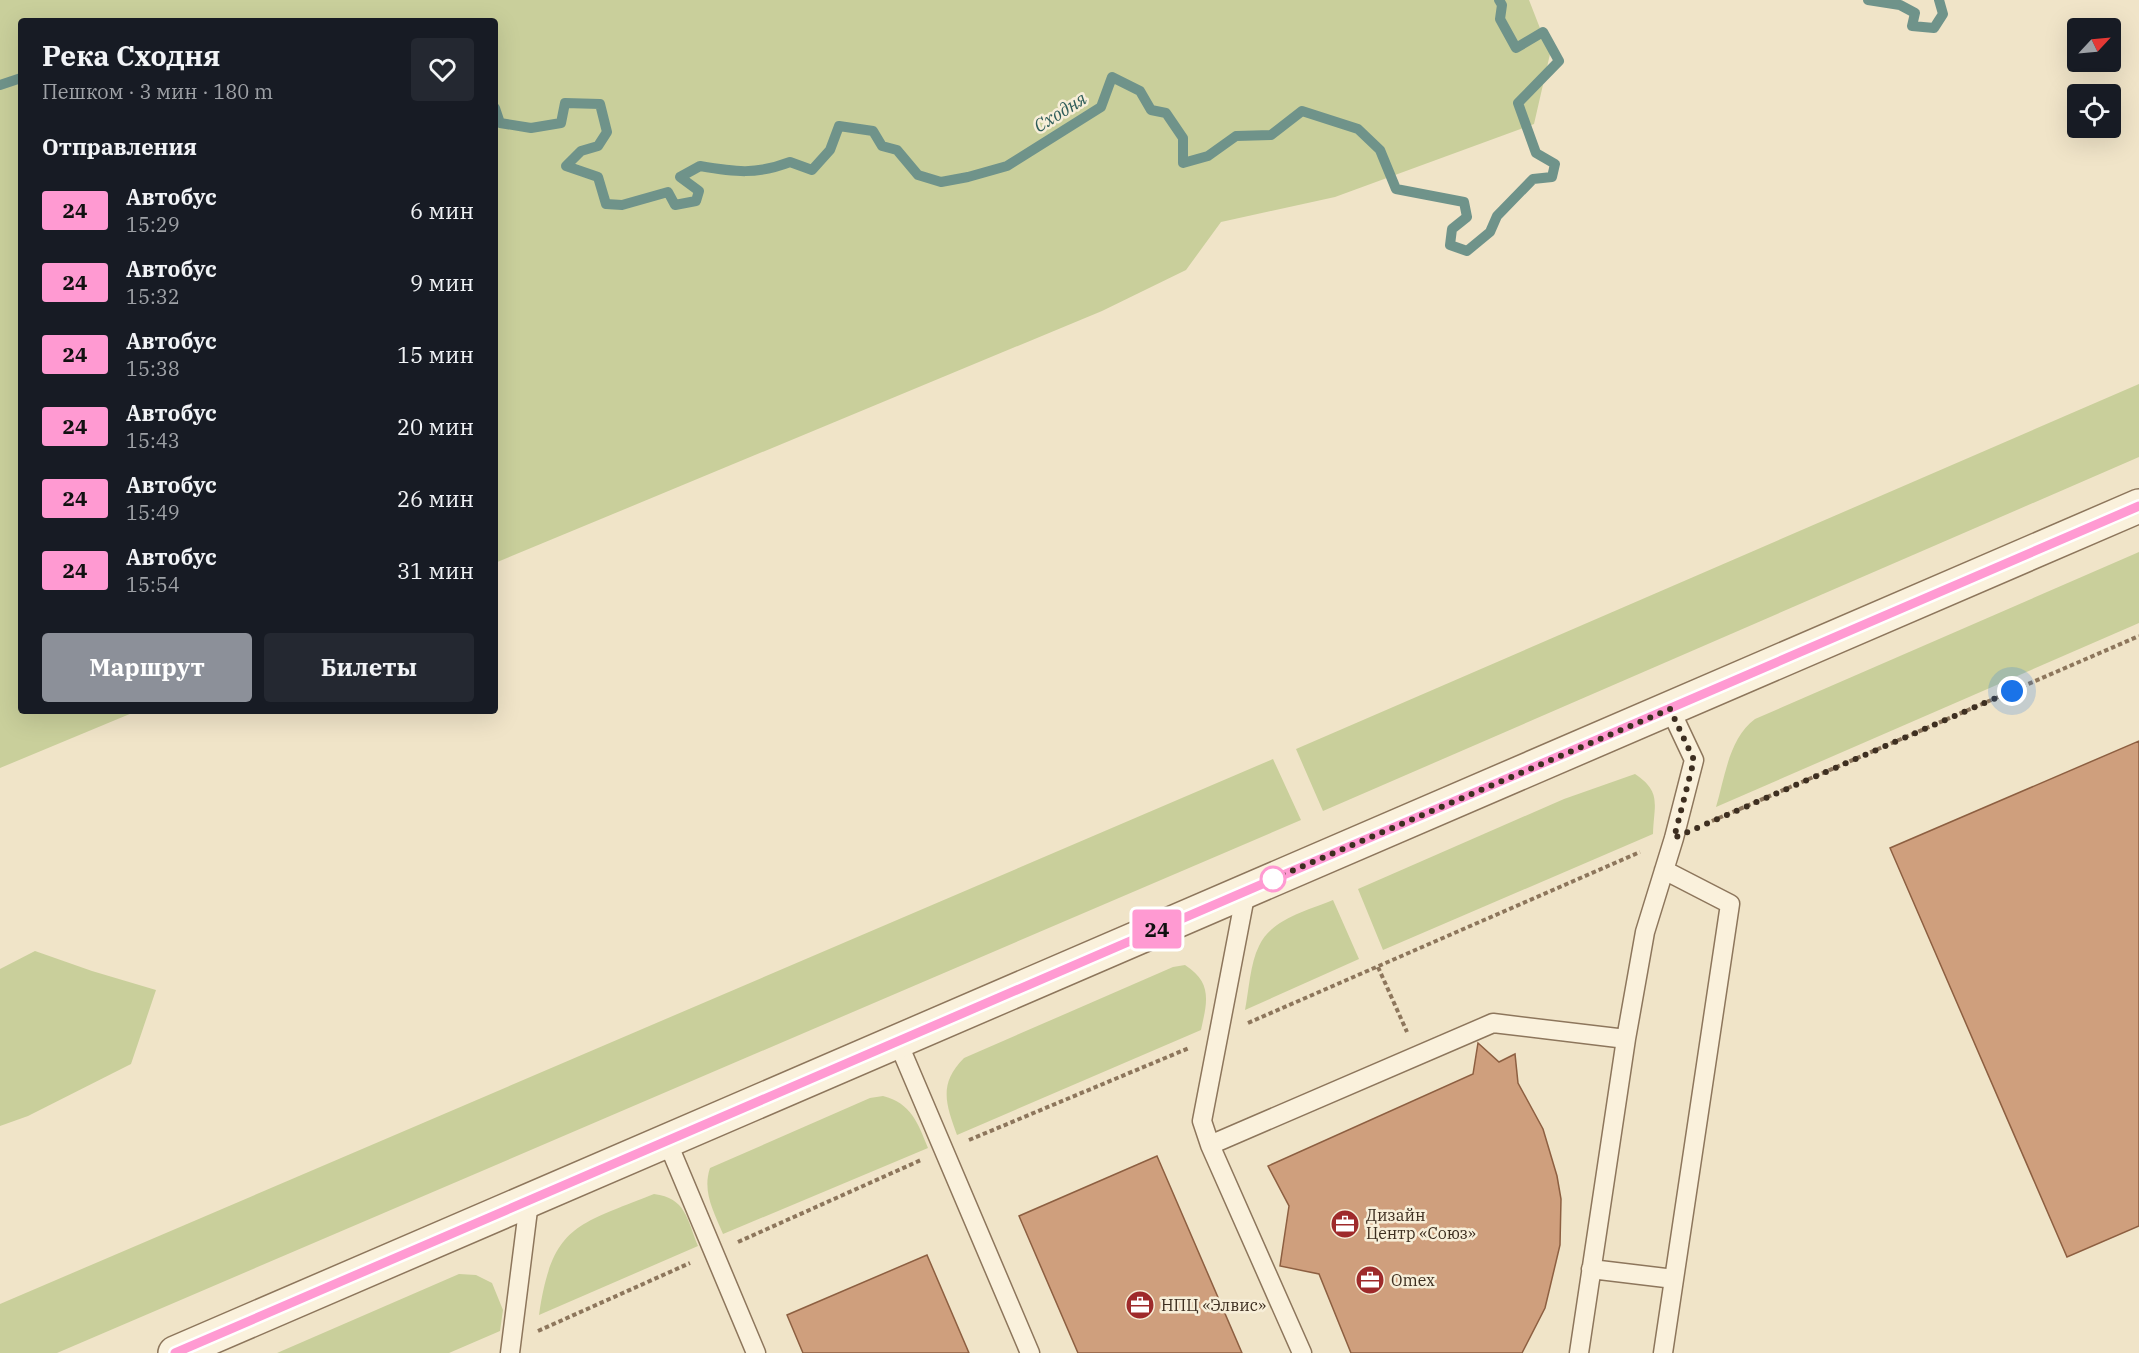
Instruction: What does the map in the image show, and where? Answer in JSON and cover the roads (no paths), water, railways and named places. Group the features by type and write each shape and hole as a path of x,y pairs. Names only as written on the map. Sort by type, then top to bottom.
{"street":[{"path":"175,1353 2139,506"}],"lane":[{"path":"1579,1353 1626,1039 1645,932 1674,838 1694,760 1670,709"},
{"path":"1663,1353 1730,904 1664,870"},
{"path":"1246,891 1202,1121 1210,1145 1302,1353"},
{"path":"1210,1145 1493,1023 1626,1039"},
{"path":"897,1040 1030,1353"},
{"path":"667,1141 756,1353"},
{"path":"511,1348 529,1202"},
{"path":"1591,1269 1674,1279"}],"waterway":[{"name":"Сходня","path":"498,117 500,123 531,128 561,123 565,103 600,104 607,132 598,146 581,151 566,166 598,177 606,204 622,205 668,192 675,205 696,201 699,191 680,177 700,166 724,170 756,171 790,162 812,170 830,150 839,126 873,131 882,146 897,150 918,175 941,182 1007,166 1101,107 1112,77 1140,91 1151,110 1166,113 1183,138 1183,163 1208,156 1236,136 1271,135 1302,111 1358,129 1380,150 1396,189 1464,202 1467,217 1452,229 1450,245 1467,251 1490,232 1497,216 1533,179 1552,177 1555,164 1536,153 1518,103 1559,61 1543,32 1516,48 1500,19 1502,5 1499,0"},
{"name":"Сходня","path":"1868,0 1900,5 1915,13 1912,26 1934,28 1943,14 1939,0"},
{"name":"Сходня","path":"0,85 18,79"}],"place":[{"name":"Дизайн Центр «Союз»","path":"1345,1224"},
{"name":"Omex","path":"1370,1280"},
{"name":"НПЦ «Элвис»","path":"1140,1305"}]}
